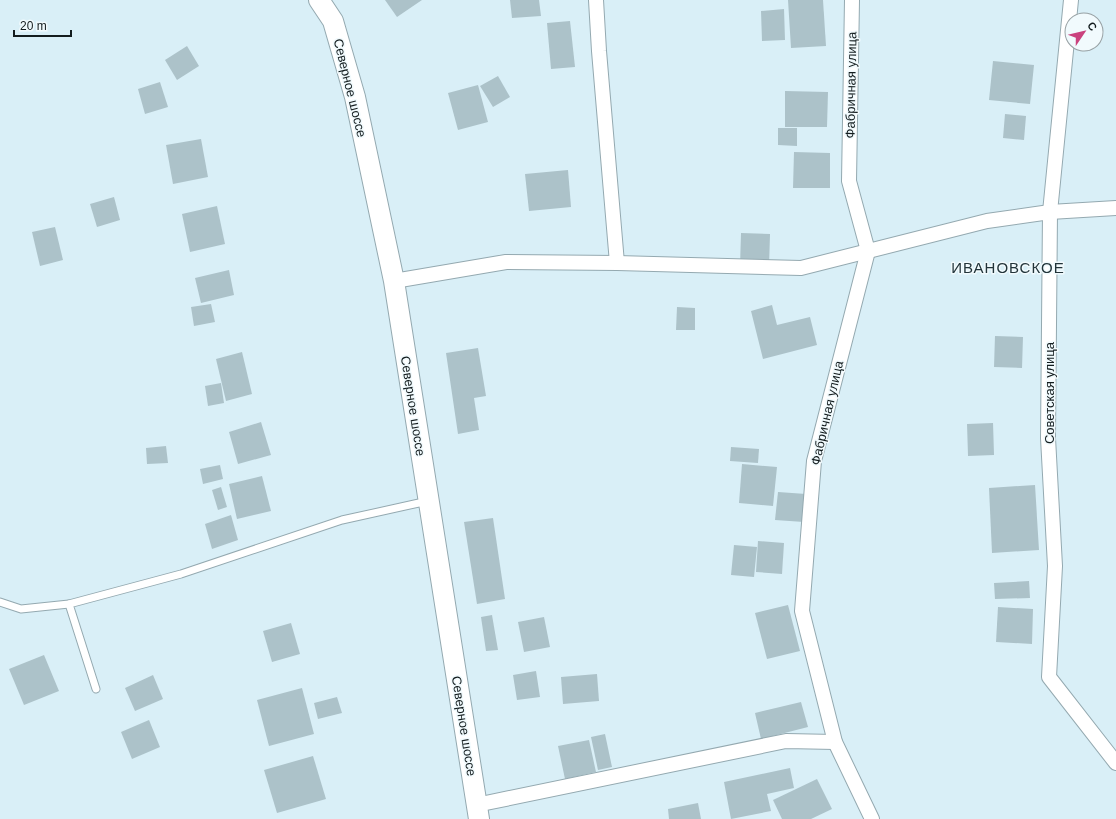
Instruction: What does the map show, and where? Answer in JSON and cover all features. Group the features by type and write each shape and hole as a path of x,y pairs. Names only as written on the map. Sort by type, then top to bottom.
{"main road":[{"name":"Северное шоссе","path":"319,0 333,21 355,97 394,281 478,812"}],"street":[{"path":"596,0 617,263"},
{"name":"Фабричная улица","path":"852,0 849,181 868,251 814,461 802,611 835,742 872,819"},
{"name":"Советская улица","path":"1071,0 1050,212 1048,438 1055,566 1050,677 1116,763"},
{"path":"394,281 506,262 617,263 802,268 987,221 1050,212 1116,208"},
{"path":"478,812 786,741 835,742"}],"lane":[{"path":"0,602 21,609 70,604 181,574 342,520 428,501"},
{"path":"70,604 96,688"}],"building":[{"path":"385,0 422,0 397,17"},
{"path":"510,0 539,0 541,16 512,18"},
{"path":"788,0 823,0 826,46 791,48"},
{"path":"784,9 785,40 762,41 761,11"},
{"path":"570,21 575,67 551,69 547,23"},
{"path":"187,46 199,66 177,80 165,60"},
{"path":"993,61 1034,65 1030,104 989,100"},
{"path":"498,76 510,97 493,107 480,86"},
{"path":"160,82 168,107 145,114 138,89"},
{"path":"478,85 488,122 458,130 448,93"},
{"path":"785,91 828,92 827,127 785,127"},
{"path":"1005,114 1026,116 1024,140 1003,138"},
{"path":"778,128 797,128 797,146 778,145"},
{"path":"201,139 208,177 173,184 166,145"},
{"path":"794,152 830,153 830,188 793,188"},
{"path":"568,170 571,207 529,211 525,174"},
{"path":"114,197 120,220 97,227 90,204"},
{"path":"217,206 225,244 190,252 182,214"},
{"path":"55,227 63,260 40,266 32,232"},
{"path":"741,233 770,234 769,267 740,267"},
{"path":"229,270 234,295 201,303 195,278"},
{"path":"211,304 215,322 194,326 191,307"},
{"path":"772,305 777,325 810,317 817,345 763,359 751,311"},
{"path":"677,307 695,308 695,330 676,330"},
{"path":"995,336 1023,337 1022,368 994,367"},
{"path":"478,348 486,396 474,398 479,430 458,434 446,353"},
{"path":"242,352 252,394 226,401 216,359"},
{"path":"221,383 224,403 208,406 205,386"},
{"path":"261,422 271,455 238,464 229,432"},
{"path":"993,423 994,455 968,456 967,424"},
{"path":"166,446 168,463 147,464 146,448"},
{"path":"731,447 759,449 758,463 730,461"},
{"path":"742,464 777,467 773,506 739,503"},
{"path":"220,465 223,479 203,484 200,469"},
{"path":"262,476 271,511 237,519 229,484"},
{"path":"1035,485 1039,550 992,553 989,488"},
{"path":"221,487 227,507 218,510 212,490"},
{"path":"778,492 806,494 804,522 775,520"},
{"path":"231,515 238,540 212,549 205,524"},
{"path":"493,518 505,599 477,604 464,522"},
{"path":"758,541 784,543 782,574 756,572"},
{"path":"734,545 757,547 754,577 731,575"},
{"path":"1029,581 1030,598 995,599 994,583"},
{"path":"788,605 800,651 767,659 755,613"},
{"path":"998,607 1033,609 1032,644 996,642"},
{"path":"492,615 498,650 486,651 481,617"},
{"path":"544,617 550,647 524,652 518,622"},
{"path":"291,623 300,654 272,662 263,631"},
{"path":"44,655 59,691 24,705 9,669"},
{"path":"536,671 540,697 517,700 513,675"},
{"path":"597,674 599,701 563,704 561,677"},
{"path":"153,675 163,699 135,711 125,688"},
{"path":"302,688 314,734 269,746 257,700"},
{"path":"337,697 342,713 318,719 314,703"},
{"path":"801,702 808,727 761,739 755,713"},
{"path":"149,720 160,747 132,759 121,732"},
{"path":"605,734 612,767 598,770 591,737"},
{"path":"589,740 596,772 565,779 558,746"},
{"path":"313,756 326,799 277,813 264,770"},
{"path":"790,768 794,788 767,794 771,811 731,819 724,782"},
{"path":"817,779 832,809 811,819 782,819 773,800"},
{"path":"698,803 701,819 669,819 668,809"}],"district":[{"name":"ИВАНОВСКОЕ","path":"1008,267"}]}
